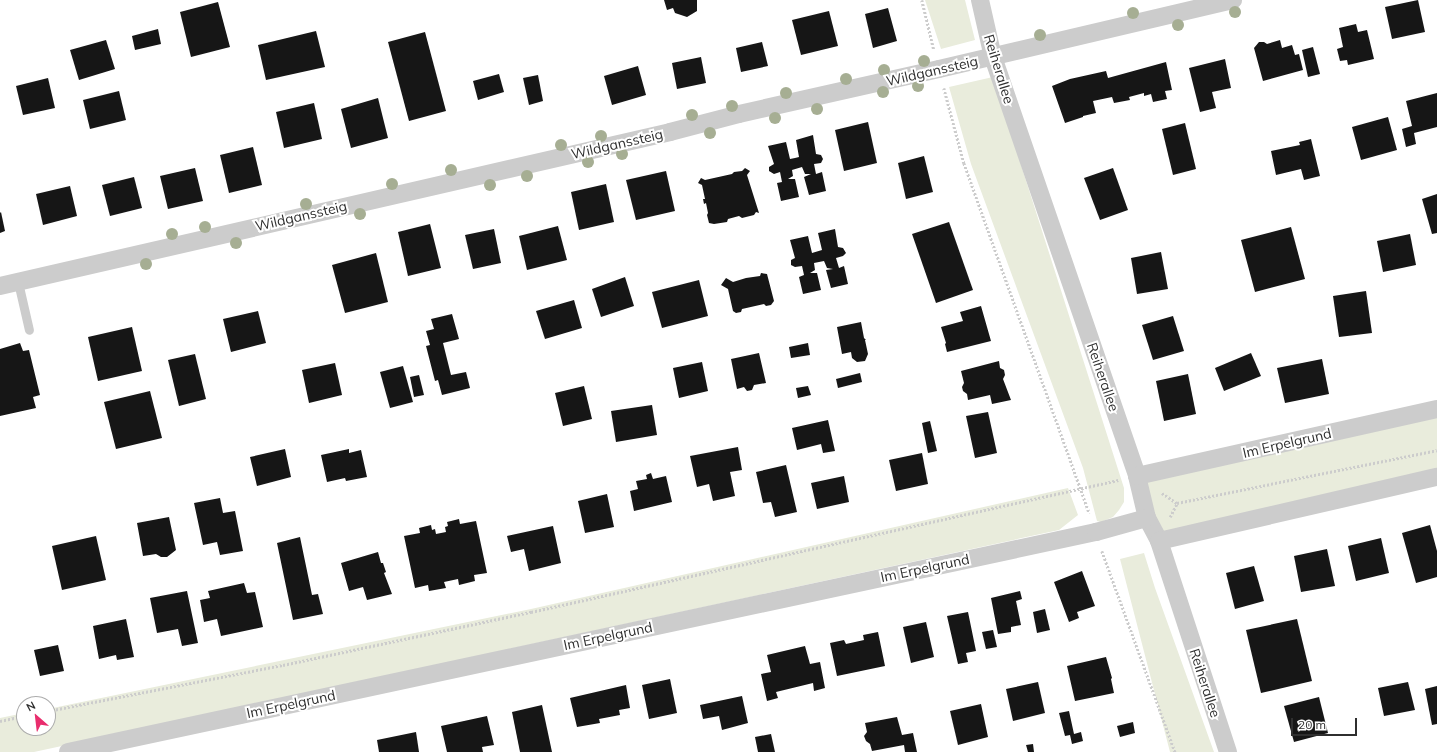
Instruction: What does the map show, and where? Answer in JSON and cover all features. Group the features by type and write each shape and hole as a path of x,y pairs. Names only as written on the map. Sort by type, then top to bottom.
{"street":[{"name":"Reiherallee","path":"980,0 994,57 1137,476 1147,518 1158,540 1228,752"},
{"name":"Wildganssteig","path":"0,286 670,132 739,114 994,57 1233,0"},
{"name":"Im Erpelgrund","path":"1137,476 1437,409"},
{"path":"1158,540 1437,477"},
{"name":"Im Erpelgrund","path":"68,752 1096,532 1147,518"}],"lane":[{"path":"18,282 29,330"}],"path":[{"path":"922,0 964,163 1175,752"},
{"path":"56,709 284,665 531,612 1137,476 1177,503 1437,450"},
{"path":"0,721 16,718"}],"green space":[{"path":"925,0 965,0 975,40 941,49"},
{"path":"993,77 1124,488 1124,502 1119,510 1113,517 1101,522 1097,521 1083,468 971,164 949,87"},
{"path":"1437,409 1437,477 1159,541 1137,476"},
{"path":"1068,488 1078,515 1059,530 34,752 0,752 0,718 16,715 16,736 56,736 56,707 531,609"},
{"path":"1144,553 1155,588 1214,752 1170,752 1120,559"}],"building":[{"path":"664,0 697,0 697,11 687,17 675,13 673,8 667,10"},
{"path":"1418,0 1425,32 1392,39 1385,7"},
{"path":"218,2 230,47 191,57 180,12"},
{"path":"888,8 897,41 873,48 865,14"},
{"path":"829,11 838,46 801,55 792,20"},
{"path":"1356,24 1358,32 1367,30 1374,59 1348,65 1347,60 1340,61 1337,49 1343,47 1339,28"},
{"path":"158,29 161,44 135,50 132,36"},
{"path":"316,31 325,67 266,80 258,45"},
{"path":"425,32 446,111 409,121 388,42"},
{"path":"106,40 115,69 79,80 70,50"},
{"path":"1280,40 1282,48 1292,45 1295,55 1299,54 1303,70 1263,81 1254,48 1259,42 1264,42 1267,44"},
{"path":"762,42 768,66 741,72 736,48"},
{"path":"1313,47 1320,74 1308,77 1302,50"},
{"path":"701,57 706,83 677,89 672,63"},
{"path":"1225,59 1231,88 1212,92 1216,108 1200,112 1189,68"},
{"path":"1166,62 1172,90 1165,91 1167,99 1153,102 1151,94 1144,96 1144,93 1129,97 1130,100 1114,103 1112,97 1093,101 1096,113 1065,123 1052,86 1070,79 1106,71 1108,78"},
{"path":"638,66 646,95 612,105 604,76"},
{"path":"499,74 504,92 478,100 473,81"},
{"path":"538,75 543,101 529,105 523,78"},
{"path":"48,78 55,108 23,115 16,86"},
{"path":"119,91 126,120 90,129 83,100"},
{"path":"1437,93 1437,127 1414,133 1416,144 1406,147 1402,129 1412,126 1406,101"},
{"path":"378,98 388,138 351,148 341,109"},
{"path":"314,103 322,139 284,148 276,112"},
{"path":"1388,117 1397,150 1361,160 1352,127"},
{"path":"868,122 877,163 844,171 835,130"},
{"path":"1185,123 1196,169 1173,175 1162,129"},
{"path":"813,135 816,154 821,155 823,159 821,163 814,164 816,174 822,172 826,191 809,195 804,177 811,174 805,174 802,167 792,170 793,176 788,179 795,179 799,197 781,201 777,183 782,182 780,172 774,174 769,171 769,167 774,164 768,146 786,142 790,159 795,158 799,157 796,140"},
{"path":"1311,139 1320,176 1304,180 1301,169 1276,175 1271,151 1300,145 1299,142"},
{"path":"253,147 262,185 229,193 220,155"},
{"path":"924,156 933,192 906,199 898,163"},
{"path":"195,168 203,201 168,209 160,176"},
{"path":"745,168 750,171 747,175 759,213 756,212 754,215 742,218 739,216 728,219 727,222 714,224 709,223 706,203 704,204 703,199 705,199 702,185 698,183 701,178 705,180 732,174 734,172 742,171"},
{"path":"1113,168 1128,210 1100,220 1084,178"},
{"path":"666,171 675,211 636,220 626,180"},
{"path":"134,177 142,208 110,216 102,185"},
{"path":"606,184 614,222 579,230 571,192"},
{"path":"70,186 77,216 43,225 36,194"},
{"path":"1437,194 1437,233 1432,234 1422,199"},
{"path":"1,212 5,231 0,233 0,213"},
{"path":"949,222 973,290 936,303 912,234"},
{"path":"430,224 441,268 408,276 398,232"},
{"path":"558,226 567,260 527,270 519,236"},
{"path":"1291,227 1305,279 1255,292 1241,240"},
{"path":"494,229 501,263 473,269 465,235"},
{"path":"835,229 838,247 843,248 846,253 843,256 836,258 839,268 844,266 848,284 831,288 826,270 833,269 827,268 824,261 814,263 815,270 810,273 817,273 821,290 803,294 799,277 804,275 802,266 795,267 791,265 791,260 795,258 790,240 808,236 812,253 822,250 818,233"},
{"path":"1410,234 1416,265 1383,272 1377,241"},
{"path":"1161,252 1168,289 1137,294 1131,258"},
{"path":"376,253 388,302 345,313 332,265"},
{"path":"761,273 767,274 774,301 771,305 766,306 764,304 742,309 741,312 736,313 733,311 728,289 721,285 726,278 733,282 760,276"},
{"path":"625,277 634,306 601,317 592,289"},
{"path":"699,280 708,316 662,328 652,292"},
{"path":"1366,291 1372,333 1339,337 1333,296"},
{"path":"574,300 582,328 545,339 536,311"},
{"path":"981,306 991,341 947,352 941,327 963,321 960,312"},
{"path":"258,311 266,343 231,352 223,319"},
{"path":"452,314 459,339 443,343 451,375 466,372 470,388 442,395 438,380 435,381 426,346 430,345 426,331 434,329 431,319"},
{"path":"1173,316 1184,351 1153,360 1142,325"},
{"path":"861,322 868,354 865,361 857,362 852,358 851,352 842,354 837,327"},
{"path":"132,327 142,371 98,381 88,337"},
{"path":"20,343 23,351 29,350 40,395 33,397 36,408 0,416 0,349"},
{"path":"808,343 810,355 791,358 789,347"},
{"path":"759,353 766,383 754,385 752,390 747,391 744,387 737,389 731,359"},
{"path":"1251,353 1261,376 1224,391 1215,368"},
{"path":"195,354 206,399 179,406 168,360"},
{"path":"1322,359 1329,394 1285,403 1277,368"},
{"path":"999,361 1000,368 1004,370 1005,375 1003,379 1011,400 992,404 990,395 968,400 967,394 963,391 962,387 964,383 961,371"},
{"path":"702,362 708,391 679,398 673,368"},
{"path":"335,363 342,395 309,403 302,370"},
{"path":"403,366 413,402 390,408 380,372"},
{"path":"860,373 862,382 838,388 836,379"},
{"path":"1188,374 1196,414 1164,421 1156,381"},
{"path":"419,375 424,395 414,397 410,377"},
{"path":"584,386 592,419 563,426 555,393"},
{"path":"808,386 811,395 798,398 796,388"},
{"path":"150,391 162,438 116,449 104,402"},
{"path":"652,405 657,435 616,442 611,411"},
{"path":"988,412 997,453 975,458 966,416"},
{"path":"828,420 835,451 823,453 821,444 797,450 792,428"},
{"path":"930,421 937,451 928,453 922,423"},
{"path":"738,447 742,470 730,472 735,496 713,501 709,484 697,487 690,456"},
{"path":"285,449 291,477 257,486 250,457"},
{"path":"349,449 349,453 361,450 367,477 346,481 345,478 327,482 321,455"},
{"path":"922,453 928,484 896,491 889,460"},
{"path":"786,465 797,512 775,517 771,502 763,503 756,472"},
{"path":"651,473 653,479 666,476 672,502 634,511 630,491 638,489 636,481 647,479 646,475"},
{"path":"844,476 849,502 817,509 811,483"},
{"path":"607,494 614,527 585,533 578,501"},
{"path":"220,498 223,513 235,511 243,551 220,555 217,542 203,545 194,503"},
{"path":"169,517 176,550 167,557 161,557 156,554 143,556 137,523"},
{"path":"459,519 460,524 476,521 487,573 474,575 475,581 459,585 458,579 444,582 446,588 429,591 428,585 415,588 404,536 420,533 419,528 431,525 432,530 435,529 436,534 446,532 445,527 448,526 447,522"},
{"path":"1430,525 1437,551 1437,577 1416,583 1402,533"},
{"path":"553,526 561,563 529,571 524,549 511,552 507,536"},
{"path":"96,536 106,580 62,590 52,546"},
{"path":"300,537 312,595 318,594 323,614 293,620 277,543"},
{"path":"1381,538 1389,573 1356,581 1348,546"},
{"path":"1327,549 1335,586 1301,592 1294,556"},
{"path":"378,552 381,563 383,563 386,572 384,573 392,594 367,600 363,587 349,591 341,563"},
{"path":"1254,566 1264,601 1235,609 1226,573"},
{"path":"1082,571 1095,606 1077,612 1079,618 1069,622 1054,582"},
{"path":"244,583 247,593 255,592 263,627 221,636 217,619 204,622 200,600 210,598 208,591"},
{"path":"187,591 198,643 182,646 178,629 157,633 150,598"},
{"path":"1020,591 1022,599 1016,601 1021,625 1011,627 1011,632 998,634 991,598"},
{"path":"1045,609 1050,630 1037,633 1033,612"},
{"path":"968,612 976,651 966,653 968,662 958,664 947,616"},
{"path":"126,619 134,657 117,660 116,655 99,659 93,626"},
{"path":"1297,619 1312,681 1261,693 1246,630"},
{"path":"926,622 934,657 911,663 903,627"},
{"path":"993,630 997,647 986,649 982,632"},
{"path":"878,632 885,666 837,676 830,643 844,640 846,644 864,640 863,635"},
{"path":"58,645 64,671 40,676 34,650"},
{"path":"805,646 810,664 820,662 825,688 814,691 813,683 776,692 778,698 767,701 761,674 771,672 767,655"},
{"path":"1106,657 1112,678 1114,693 1075,701 1067,666"},
{"path":"670,679 677,713 649,719 642,685"},
{"path":"1038,682 1045,713 1013,721 1006,689"},
{"path":"1408,682 1415,710 1384,716 1378,688"},
{"path":"626,685 630,708 619,710 620,715 599,719 600,723 577,727 570,698"},
{"path":"1437,686 1437,724 1432,725 1425,689"},
{"path":"742,696 748,723 722,730 719,716 703,719 700,705"},
{"path":"1319,697 1328,733 1294,742 1284,706"},
{"path":"981,704 988,737 958,745 950,711"},
{"path":"542,705 552,752 520,752 512,712"},
{"path":"1069,711 1074,734 1081,732 1083,741 1072,744 1070,735 1065,736 1059,713"},
{"path":"487,716 494,745 482,747 483,752 447,752 441,726"},
{"path":"897,717 902,735 913,733 917,752 905,752 904,745 872,751 870,744 866,741 864,736 867,732 865,723"},
{"path":"1133,722 1135,733 1120,737 1117,726"},
{"path":"416,732 419,752 379,752 377,740"},
{"path":"771,734 775,752 758,752 755,737"},
{"path":"1033,744 1034,752 1028,752 1026,745"}]}
